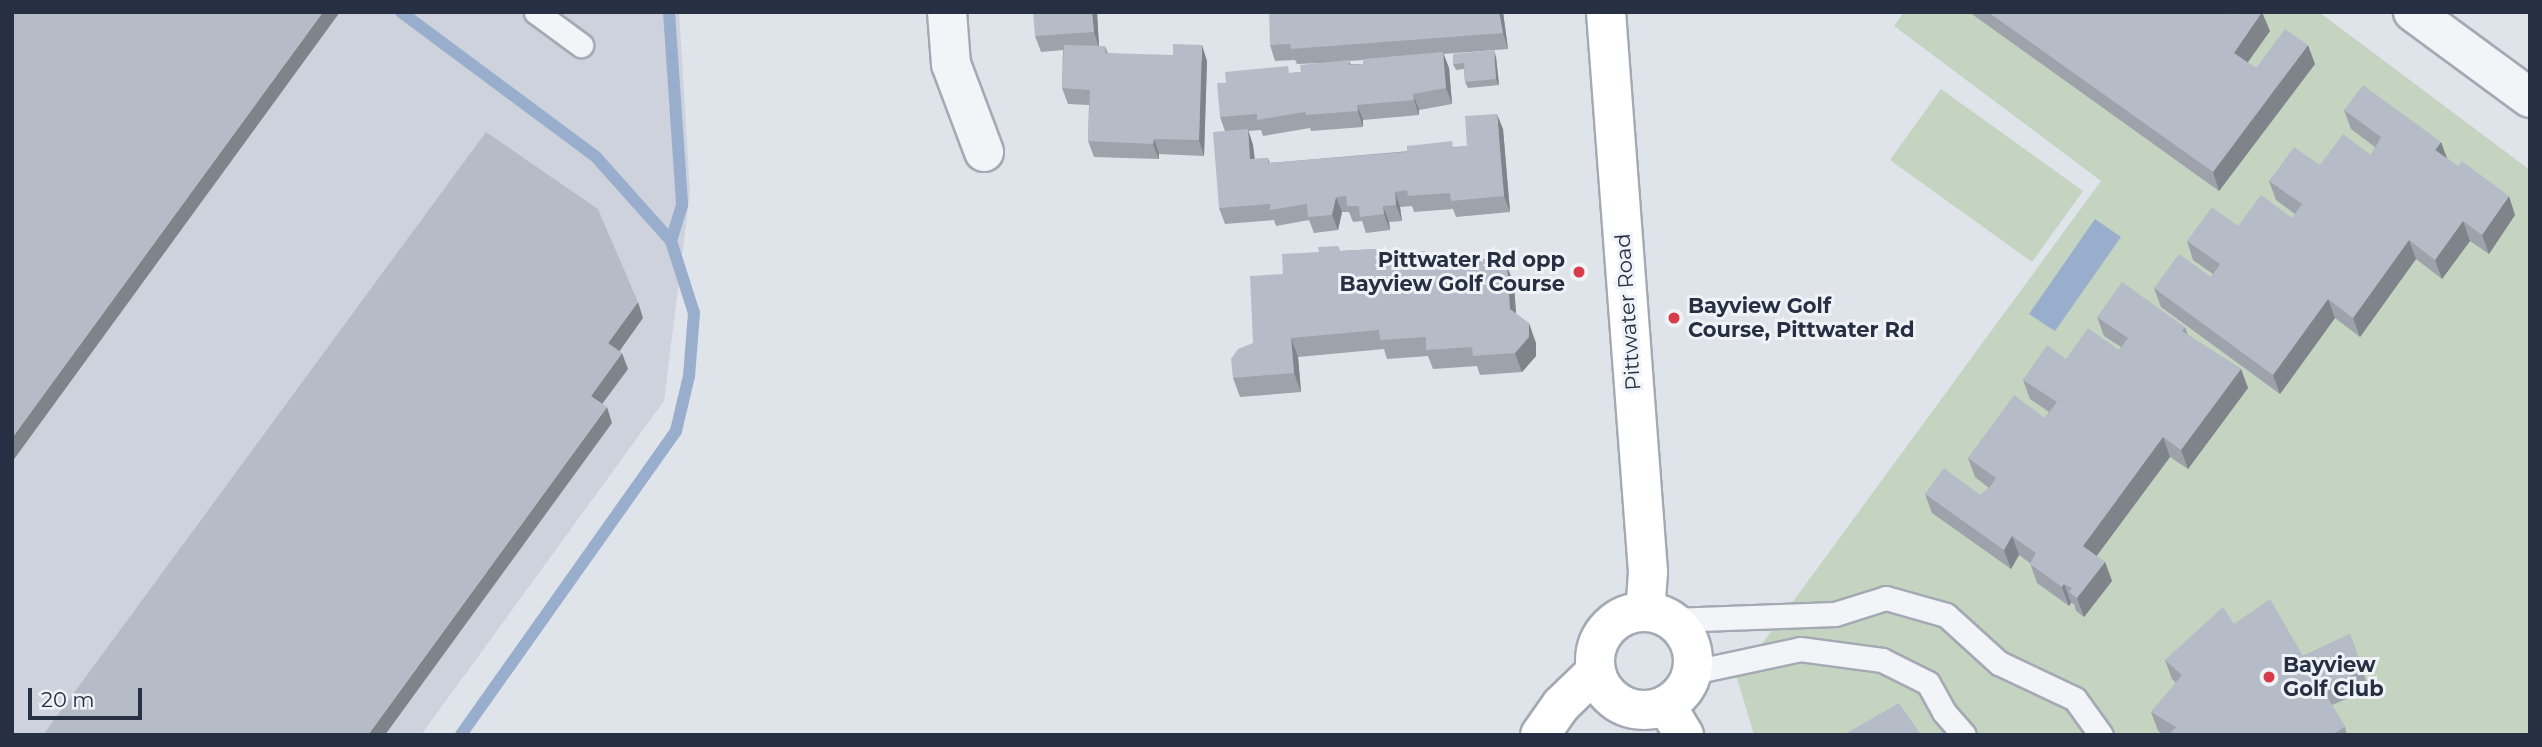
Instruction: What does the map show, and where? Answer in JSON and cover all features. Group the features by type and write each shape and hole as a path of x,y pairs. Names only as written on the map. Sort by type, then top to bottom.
{"main road":[{"name":"Pittwater Road","path":"1606,12 1648,572 1658,616"},
{"path":"1623,616 1658,616 1686,634 1693,652 1693,672 1678,697 1675,720 1622,706 1604,691 1595,672 1595,649 1605,629 1623,616"},
{"path":"1539,735 1561,705 1595,672"}],"street":[{"path":"947,12 951,64 984,152"},
{"path":"2413,12 2530,98"}],"lane":[{"path":"536,12 581,45"},
{"path":"1658,616 1835,614 1886,598 1946,615 1999,663 2075,699 2101,735"},
{"path":"1693,672 1800,649 1882,660 1928,683 1944,712 1964,735"}],"shaded area":[{"path":"12,12 679,12 690,192 664,401 421,735 12,735"}],"green space":[{"name":"Bayview Golf Club","path":"1904,12 2319,12 2530,170 2530,735 1754,735 1737,678 2101,181 1894,26"},
{"path":"1941,89 2083,191 2032,262 1890,160"}],"water":[{"path":"2095,219 2121,237 2055,331 2029,314"}],"building":[{"path":"12,12 323,12 12,438"},
{"path":"1033,12 1092,12 1094,32 1035,36"},
{"path":"1269,12 1499,12 1503,33 1291,49 1290,44 1270,45"},
{"path":"1988,12 2227,12 2232,15 2234,12 2262,12 2234,53 2256,68 2285,29 2308,45 2213,172"},
{"path":"1173,44 1202,45 1199,140 1154,139 1153,144 1088,141 1090,90 1062,88 1064,45 1105,46 1105,53 1173,55"},
{"path":"1494,50 1496,79 1465,82 1464,63 1453,64 1453,54"},
{"path":"1443,52 1446,88 1413,94 1414,100 1357,105 1358,111 1306,115 1305,112 1257,120 1257,114 1220,117 1217,83 1226,83 1225,72 1288,66 1289,73 1301,72 1300,65 1349,60 1349,65 1363,64 1363,59"},
{"path":"2363,85 2441,142 2435,150 2458,166 2462,161 2509,196 2482,235 2463,221 2435,260 2409,240 2353,318 2328,299 2273,375 2154,288 2179,254 2211,277 2220,264 2187,241 2212,207 2238,226 2261,195 2292,218 2302,204 2269,181 2294,147 2320,165 2343,134 2371,155 2381,137 2344,110"},
{"path":"1497,114 1504,196 1451,201 1450,193 1408,196 1407,190 1395,192 1396,205 1383,206 1384,214 1360,217 1359,206 1347,206 1346,196 1336,197 1332,215 1308,217 1307,204 1270,210 1270,204 1219,208 1213,132 1248,129 1250,159 1268,158 1268,163 1407,152 1407,146 1452,141 1453,148 1467,146 1465,116"},
{"path":"486,132 598,209 638,302 608,343 622,353 591,396 607,407 368,735 43,735"},
{"path":"1338,246 1339,251 1377,249 1377,258 1425,251 1425,256 1461,253 1462,260 1497,258 1497,266 1507,266 1510,309 1529,323 1529,337 1515,353 1473,356 1472,347 1426,350 1426,337 1380,340 1379,330 1291,338 1294,373 1233,378 1231,359 1238,349 1253,343 1250,276 1283,274 1282,254 1319,252 1318,247"},
{"path":"2122,282 2185,327 2182,331 2241,369 2181,450 2163,437 2083,546 2105,562 2077,598 2069,592 2072,588 2064,584 2062,587 2030,564 2036,553 2012,536 2004,550 1925,494 1944,468 1980,495 1989,488 1996,478 1968,458 2014,395 2045,418 2057,402 2023,380 2047,345 2066,359 2088,328 2119,350 2128,338 2097,317"},
{"name":"Bayview Golf Club","path":"2270,599 2303,656 2350,634 2362,670 2322,688 2345,727 2331,735 2168,735 2176,727 2151,712 2182,675 2165,660 2223,607 2234,624"},
{"path":"1899,703 1921,735 1843,735"}],"waterway":[{"path":"401,12 596,157 671,241 694,313 689,376 676,431 461,735"},
{"path":"669,12 682,205 671,241"}],"place":[{"name":"Pittwater Rd opp Bayview Golf Course","path":"1579,272"},
{"name":"Bayview Golf Course, Pittwater Rd","path":"1674,318"},
{"name":"Bayview Golf Club","path":"2269,677"}]}
